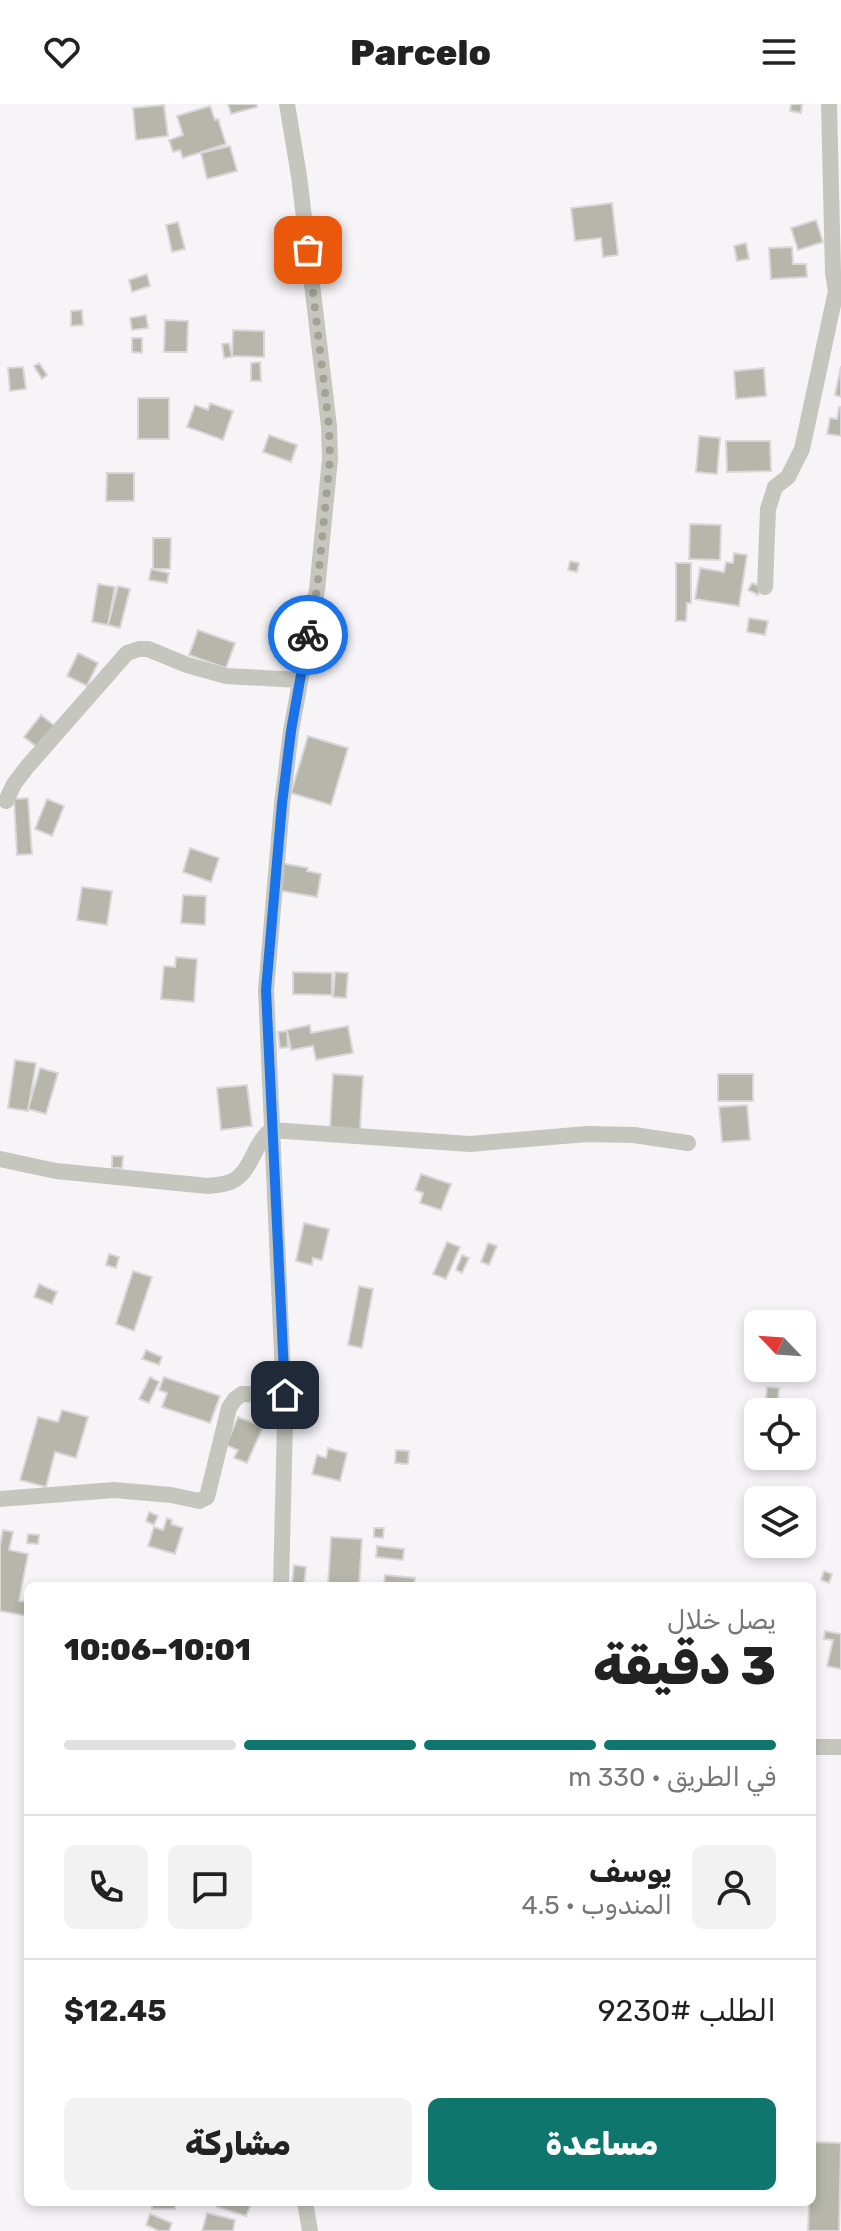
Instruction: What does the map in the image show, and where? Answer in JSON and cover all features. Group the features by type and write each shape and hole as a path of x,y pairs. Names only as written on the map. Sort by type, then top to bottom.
{"street":[{"path":"281,1582 285,1395 266,990 282,804 317,590 330,459 329,426 299,176 287,104"},
{"path":"765,587 768,509 775,487 788,477 802,449 838,295 833,273 829,104"},
{"path":"6,801 27,767 127,653 148,649 226,676 300,680"},
{"path":"0,1159 56,1171 208,1186 228,1183 243,1175 262,1137 271,1130 470,1144 587,1134 634,1135 688,1143"},
{"path":"0,1499 114,1490 199,1501 207,1497 229,1408 235,1399 242,1394 285,1395"},
{"path":"816,1747 841,1747"},
{"path":"306,2206 310,2231"}],"building":[{"path":"228,104 256,104 257,107 231,114"},
{"path":"791,104 802,104 801,113 790,111"},
{"path":"164,105 168,136 136,140 133,108"},
{"path":"210,106 226,144 183,158 180,150 173,152 169,140 183,135 177,116"},
{"path":"230,146 237,171 207,179 201,153"},
{"path":"612,203 618,255 603,257 601,238 575,241 571,208"},
{"path":"816,220 823,242 798,250 791,228"},
{"path":"178,222 185,249 172,252 166,225"},
{"path":"746,243 749,259 737,261 734,246"},
{"path":"792,247 793,264 806,264 807,277 771,279 769,248"},
{"path":"147,274 150,286 132,292 129,280"},
{"path":"82,310 83,325 71,326 71,311"},
{"path":"146,315 148,328 132,330 130,318"},
{"path":"165,320 188,321 187,352 164,352"},
{"path":"233,330 264,331 264,357 232,356"},
{"path":"132,338 142,338 142,353 132,352"},
{"path":"229,343 232,357 224,358 222,344"},
{"path":"260,362 261,381 251,381 251,363"},
{"path":"39,363 47,375 42,379 34,366"},
{"path":"841,366 841,397 835,395"},
{"path":"23,367 26,389 10,391 8,368"},
{"path":"764,368 766,396 736,399 734,371"},
{"path":"138,398 169,398 169,439 138,439"},
{"path":"210,403 233,411 223,440 187,427 195,405 208,410"},
{"path":"839,407 841,436 827,434 830,418 837,419"},
{"path":"269,435 297,445 291,462 263,452"},
{"path":"699,436 720,438 717,474 696,472"},
{"path":"726,441 770,441 771,471 727,472"},
{"path":"107,473 134,473 134,501 106,501"},
{"path":"690,524 721,525 720,560 689,559"},
{"path":"153,538 171,538 170,569 153,569"},
{"path":"734,553 747,555 739,606 695,599 700,568 724,572 726,562 733,563"},
{"path":"570,561 579,563 577,572 568,570"},
{"path":"676,563 691,563 691,603 687,603 686,621 676,621"},
{"path":"151,569 169,573 167,583 149,580"},
{"path":"752,583 761,587 758,595 748,590"},
{"path":"98,584 115,587 108,625 92,622"},
{"path":"118,586 130,589 120,628 108,625"},
{"path":"749,618 768,621 765,635 747,632"},
{"path":"198,630 235,643 226,668 189,655"},
{"path":"78,653 98,663 87,686 67,676"},
{"path":"41,715 57,728 41,750 24,737"},
{"path":"308,736 348,748 331,805 291,793"},
{"path":"28,798 32,854 17,855 14,799"},
{"path":"47,799 64,806 52,836 35,829"},
{"path":"190,848 219,858 211,882 183,872"},
{"path":"281,863 321,874 317,897 276,890"},
{"path":"82,887 112,891 107,925 77,920"},
{"path":"183,895 206,896 205,925 181,923"},
{"path":"176,957 197,959 194,1002 161,999 164,966 175,967"},
{"path":"293,972 332,973 332,995 293,994"},
{"path":"335,972 348,973 346,998 333,997"},
{"path":"310,1025 311,1033 348,1026 353,1053 316,1060 313,1046 291,1050 287,1030"},
{"path":"287,1031 288,1047 280,1048 278,1032"},
{"path":"15,1060 36,1063 28,1111 8,1108"},
{"path":"40,1068 58,1073 46,1114 28,1109"},
{"path":"333,1074 363,1076 360,1130 330,1129"},
{"path":"718,1074 753,1074 753,1101 718,1101"},
{"path":"247,1085 252,1126 221,1130 217,1088"},
{"path":"747,1105 750,1140 722,1142 719,1107"},
{"path":"112,1156 123,1156 122,1168 112,1168"},
{"path":"421,1174 451,1184 441,1210 420,1203 423,1193 415,1190"},
{"path":"304,1223 329,1229 322,1260 313,1258 312,1265 296,1261"},
{"path":"447,1242 460,1247 446,1279 433,1274"},
{"path":"488,1243 497,1246 489,1265 481,1262"},
{"path":"109,1254 119,1257 116,1268 106,1265"},
{"path":"462,1255 469,1258 462,1273 456,1270"},
{"path":"133,1271 152,1277 134,1331 116,1324"},
{"path":"39,1284 57,1292 52,1304 34,1297"},
{"path":"359,1286 373,1289 362,1348 348,1345"},
{"path":"146,1350 162,1357 159,1365 142,1359"},
{"path":"150,1377 159,1382 149,1403 139,1399"},
{"path":"164,1377 220,1396 210,1423 162,1407 167,1393 159,1390"},
{"path":"767,1387 779,1388 778,1398 766,1398"},
{"path":"62,1410 88,1417 76,1458 55,1452 46,1487 20,1480 38,1417 58,1422"},
{"path":"238,1417 263,1427 247,1463 234,1458 238,1450 226,1445"},
{"path":"328,1448 347,1453 340,1481 312,1474 317,1455 326,1458"},
{"path":"396,1450 409,1451 408,1464 395,1463"},
{"path":"149,1512 158,1516 154,1525 146,1521"},
{"path":"167,1518 172,1520 171,1524 183,1528 175,1554 148,1546 154,1527 163,1530"},
{"path":"374,1528 384,1528 383,1538 374,1537"},
{"path":"3,1530 13,1532 9,1550 28,1554 19,1601 24,1602 24,1615 0,1611 0,1545"},
{"path":"28,1534 39,1535 38,1544 27,1543"},
{"path":"331,1537 362,1539 359,1582 328,1582"},
{"path":"377,1546 404,1549 403,1560 376,1557"},
{"path":"294,1565 306,1567 304,1582 292,1582"},
{"path":"824,1571 832,1574 829,1583 821,1580"},
{"path":"385,1575 415,1578 414,1582 384,1582"},
{"path":"825,1631 841,1634 841,1669 827,1666 833,1640 824,1639"},
{"path":"816,2142 841,2143 839,2231 808,2231 809,2206 816,2206"},
{"path":"152,2206 175,2206 175,2209 152,2209"},
{"path":"217,2206 250,2206 246,2216"},
{"path":"207,2213 235,2220 233,2231 202,2231"},
{"path":"150,2214 172,2223 169,2231 159,2231 146,2225"}],"way so far":[{"path":"308,250 329,426 330,459 317,590 308,635"}],"route":[{"path":"285,1395 266,990 282,804 308,635"}]}
